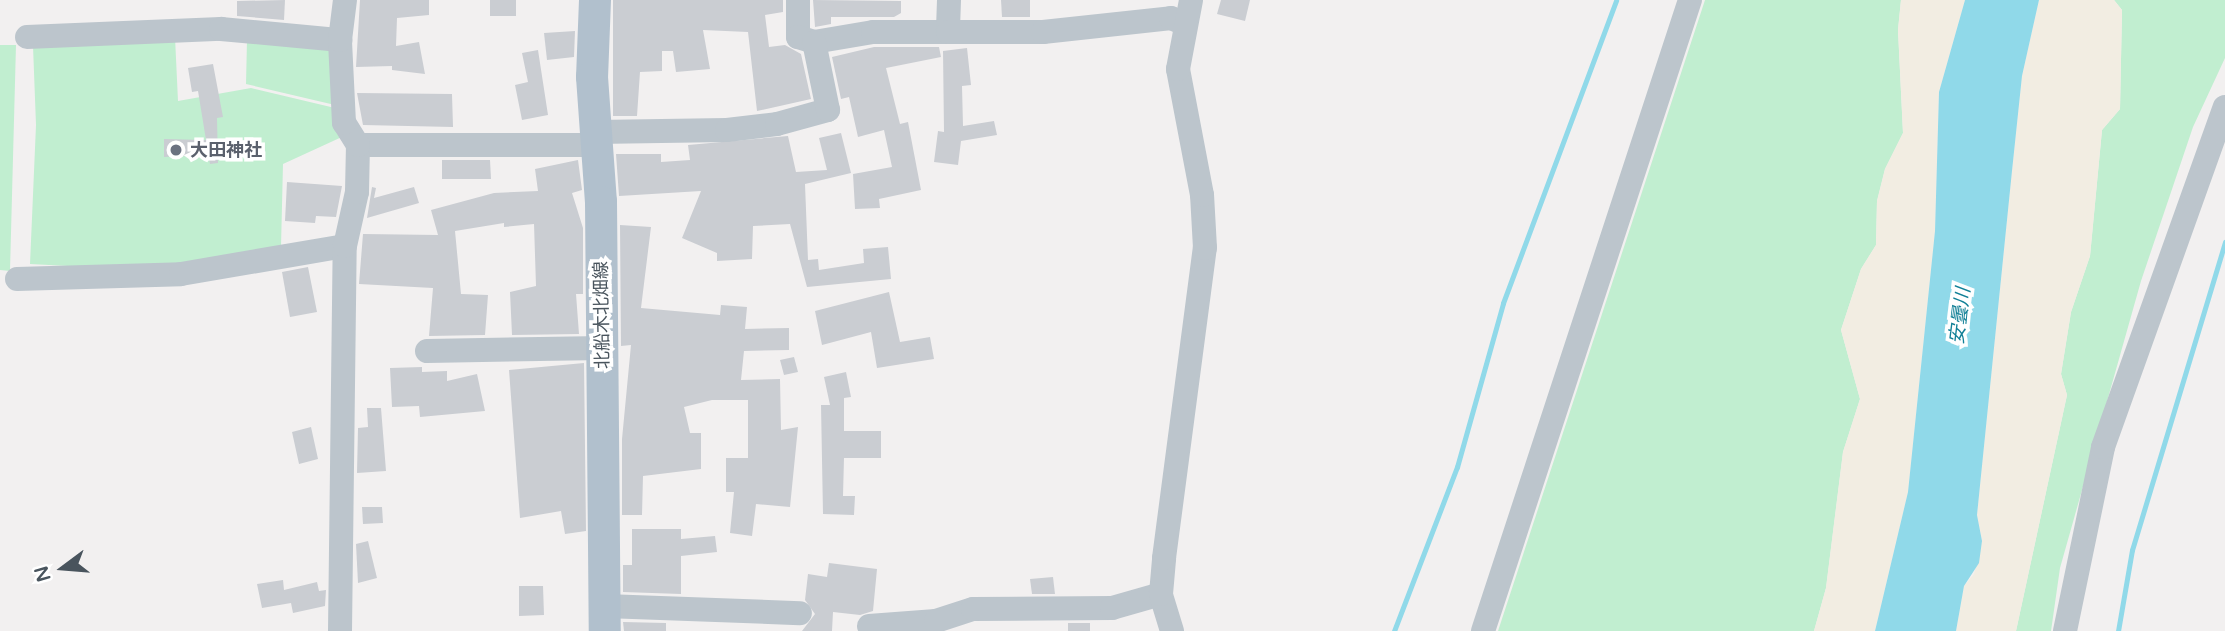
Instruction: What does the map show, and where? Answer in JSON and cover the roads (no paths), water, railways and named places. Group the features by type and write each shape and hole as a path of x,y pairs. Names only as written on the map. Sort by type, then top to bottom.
{"main road":[{"name":"北船木北畑線","path":"595,0 596,139 603,348 605,619"}],"street":[{"path":"340,631 345,246 357,192 358,145 344,123 340,40 345,0"},
{"path":"798,0 798,37 814,42 873,32 1043,32 1171,18 1185,24"},
{"path":"948,32 949,0"},
{"path":"1172,631 1161,594 1205,248 1202,195 1178,69 1191,0"},
{"path":"1483,631 1690,0"},
{"path":"27,37 221,29 340,40"},
{"path":"358,145 596,139 777,124 828,110 814,42"},
{"path":"2065,631 2103,447 2225,107"},
{"path":"17,279 157,277 345,246"},
{"path":"427,351 603,348"},
{"path":"869,626 936,621 973,609 1112,608 1161,594"},
{"path":"605,619 800,613"}],"water":[{"name":"安曇川","path":"1965,0 2039,0 2022,76 1977,515 1982,541 1979,563 1964,586 1956,631 1875,631 1908,492 1935,231 1939,92"}],"waterway":[{"path":"1394,631 1457,467 1503,303 1616,0"},
{"path":"2118,631 2132,550 2225,242"}],"place":[{"name":"大田神社","path":"176,150"}]}
